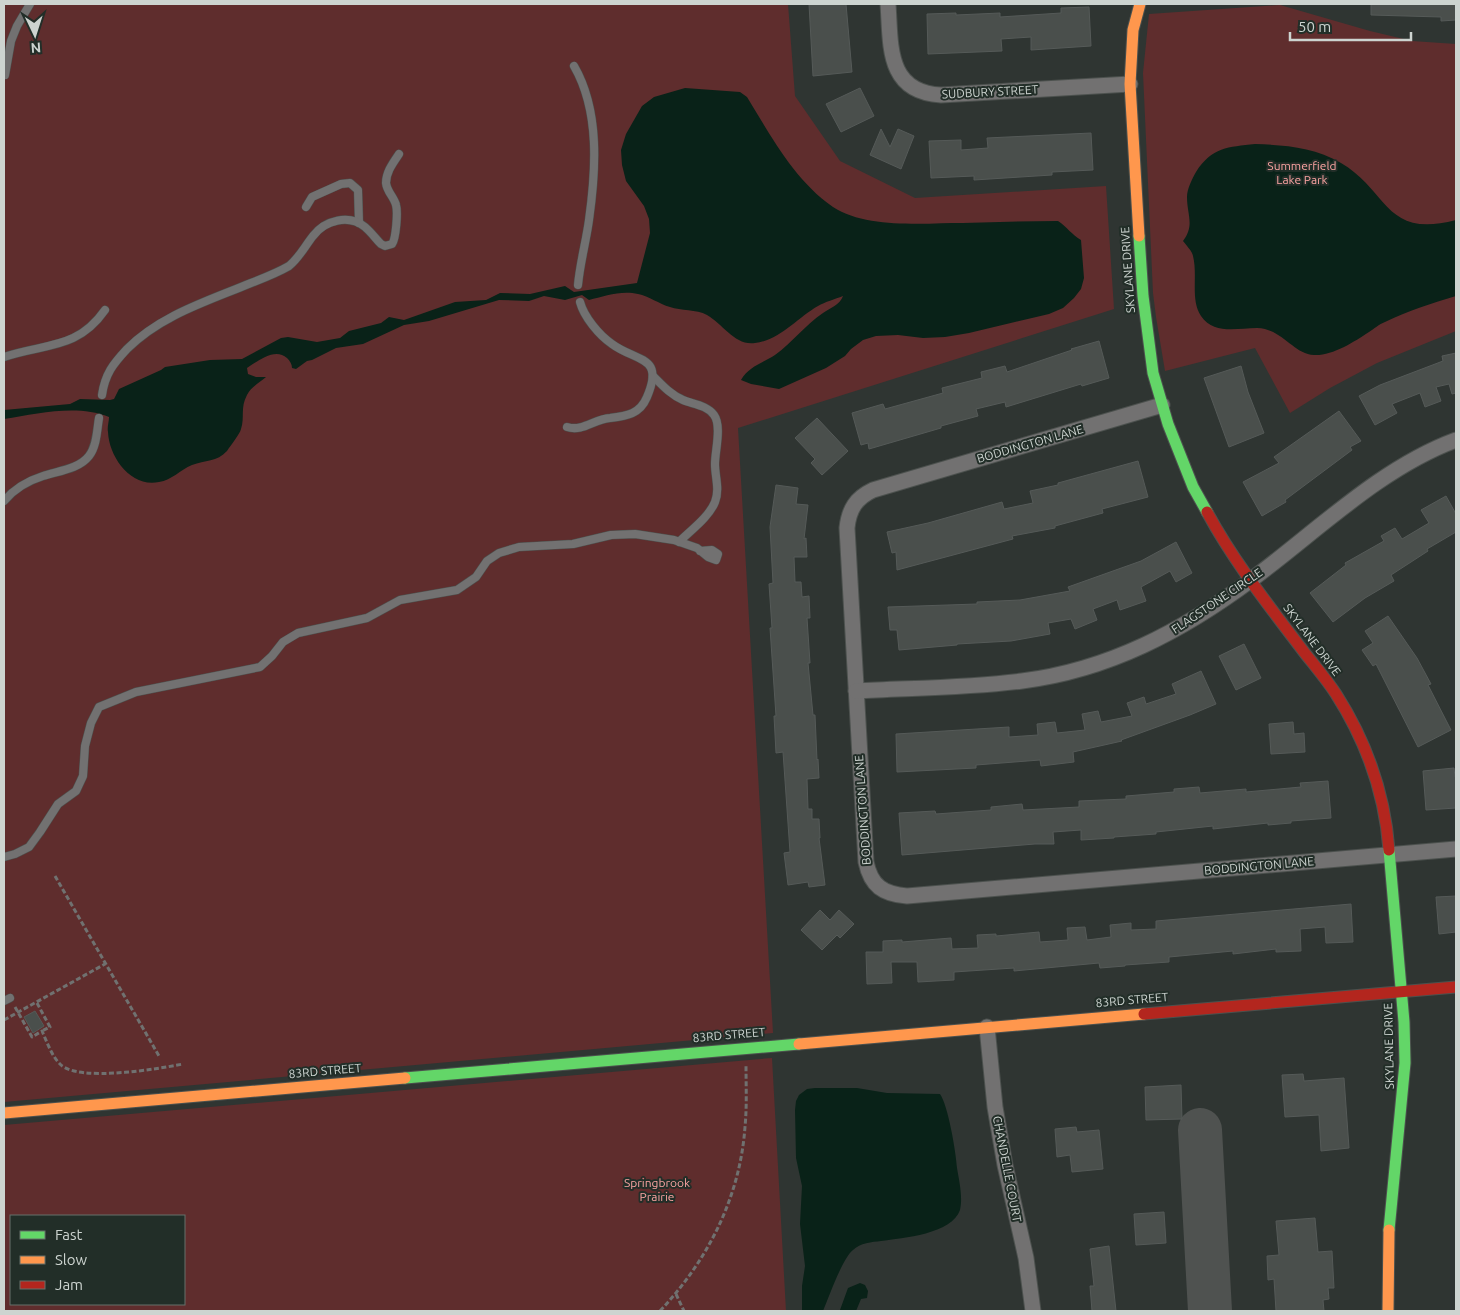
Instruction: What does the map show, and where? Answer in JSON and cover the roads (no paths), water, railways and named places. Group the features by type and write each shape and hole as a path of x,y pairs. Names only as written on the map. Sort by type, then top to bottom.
{"street":[{"name":"SUDBURY STREET","path":"888,4 891,50 894,65 903,79 916,89 924,92 941,95 1130,84"},
{"name":"SKYLANE DRIVE","path":"1140,4 1134,30 1130,84 1144,310 1153,373 1162,405 1178,454 1212,522 1250,580 1336,694 1355,728 1370,761 1381,798 1388,832 1404,1022 1405,1064 1388,1243 1388,1311"},
{"name":"BODDINGTON LANE","path":"1162,405 873,490 855,503 848,515 847,528 866,862 868,872 874,882 882,890 893,895 907,896 1456,849"},
{"name":"FLAGSTONE CIRCLE","path":"856,691 1023,681 1065,673 1105,661 1144,646 1190,622 1250,580 1379,481 1419,457 1456,440"},
{"name":"83RD STREET","path":"4,1113 1456,986"},
{"name":"CHANDELLE COURT","path":"987,1027 995,1107 1005,1165 1026,1258 1033,1311"}],"lane":[{"path":"5,75 11,41 30,4"},
{"path":"574,66 588,97 593,145 589,220 578,285"},
{"path":"102,395 104,381 117,360 142,336 161,323 197,305 289,266 315,233 329,223 341,220 359,223 381,244 389,246 394,242 397,209 386,184 390,168 399,154"},
{"path":"306,207 312,197 341,184 350,183 356,186 358,190 359,223"},
{"path":"580,302 585,315 604,338 620,350 643,359 653,376 682,400 703,407 714,415 718,429 715,464 718,488 715,503 706,515 679,542"},
{"path":"4,356 66,342 92,326 105,310"},
{"path":"566,426 579,429 598,420 635,413 644,404 652,386 653,376"},
{"path":"4,501 16,489 28,482 76,466 85,460 93,448 99,418"},
{"path":"4,857 29,847 58,804 76,791 83,776 86,746 91,723 99,707 136,692 260,667 283,642 298,633 367,618 400,600 457,590 476,577 487,561 499,553 519,547 573,544 611,535 634,534 679,542 700,551"}],"park label":[{"name":"Summerfield Lake Park","path":"1302,173"},
{"name":"Springbrook Prairie","path":"657,1190"}]}
